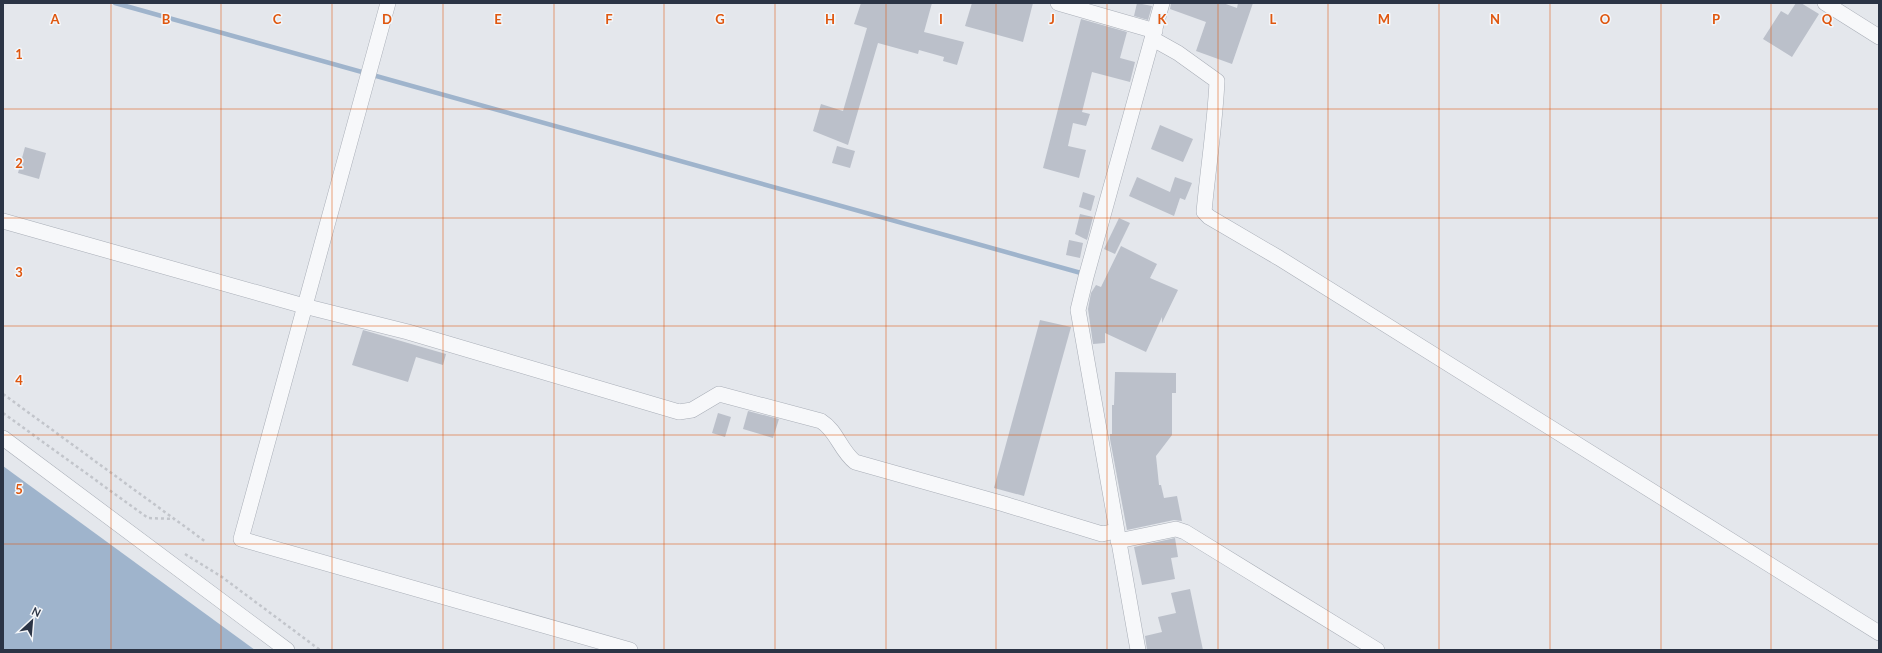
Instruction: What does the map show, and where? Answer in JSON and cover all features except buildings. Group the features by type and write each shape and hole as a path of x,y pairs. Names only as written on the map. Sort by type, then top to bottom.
{"street":[{"path":"388,3 241,539 630,650"},
{"path":"1058,3 1154,35 1217,81 1215,122 1209,160 1204,212 1209,217 1280,258 1879,633"},
{"path":"1138,650 1078,310 1162,3"},
{"path":"1824,3 1879,37"},
{"path":"3,221 304,306 408,332 679,412 692,410 720,394 821,420 830,427 847,456 855,462 1004,504 1102,534 1117,536 1176,529 1185,532 1376,650"},
{"path":"3,438 287,650"}],"path":[{"path":"3,394 206,542"},
{"path":"3,413 148,518 175,519"},
{"path":"222,577 320,650"}],"water":[{"path":"3,466 255,650 3,650"}],"waterway":[{"path":"115,3 1081,273"}]}
